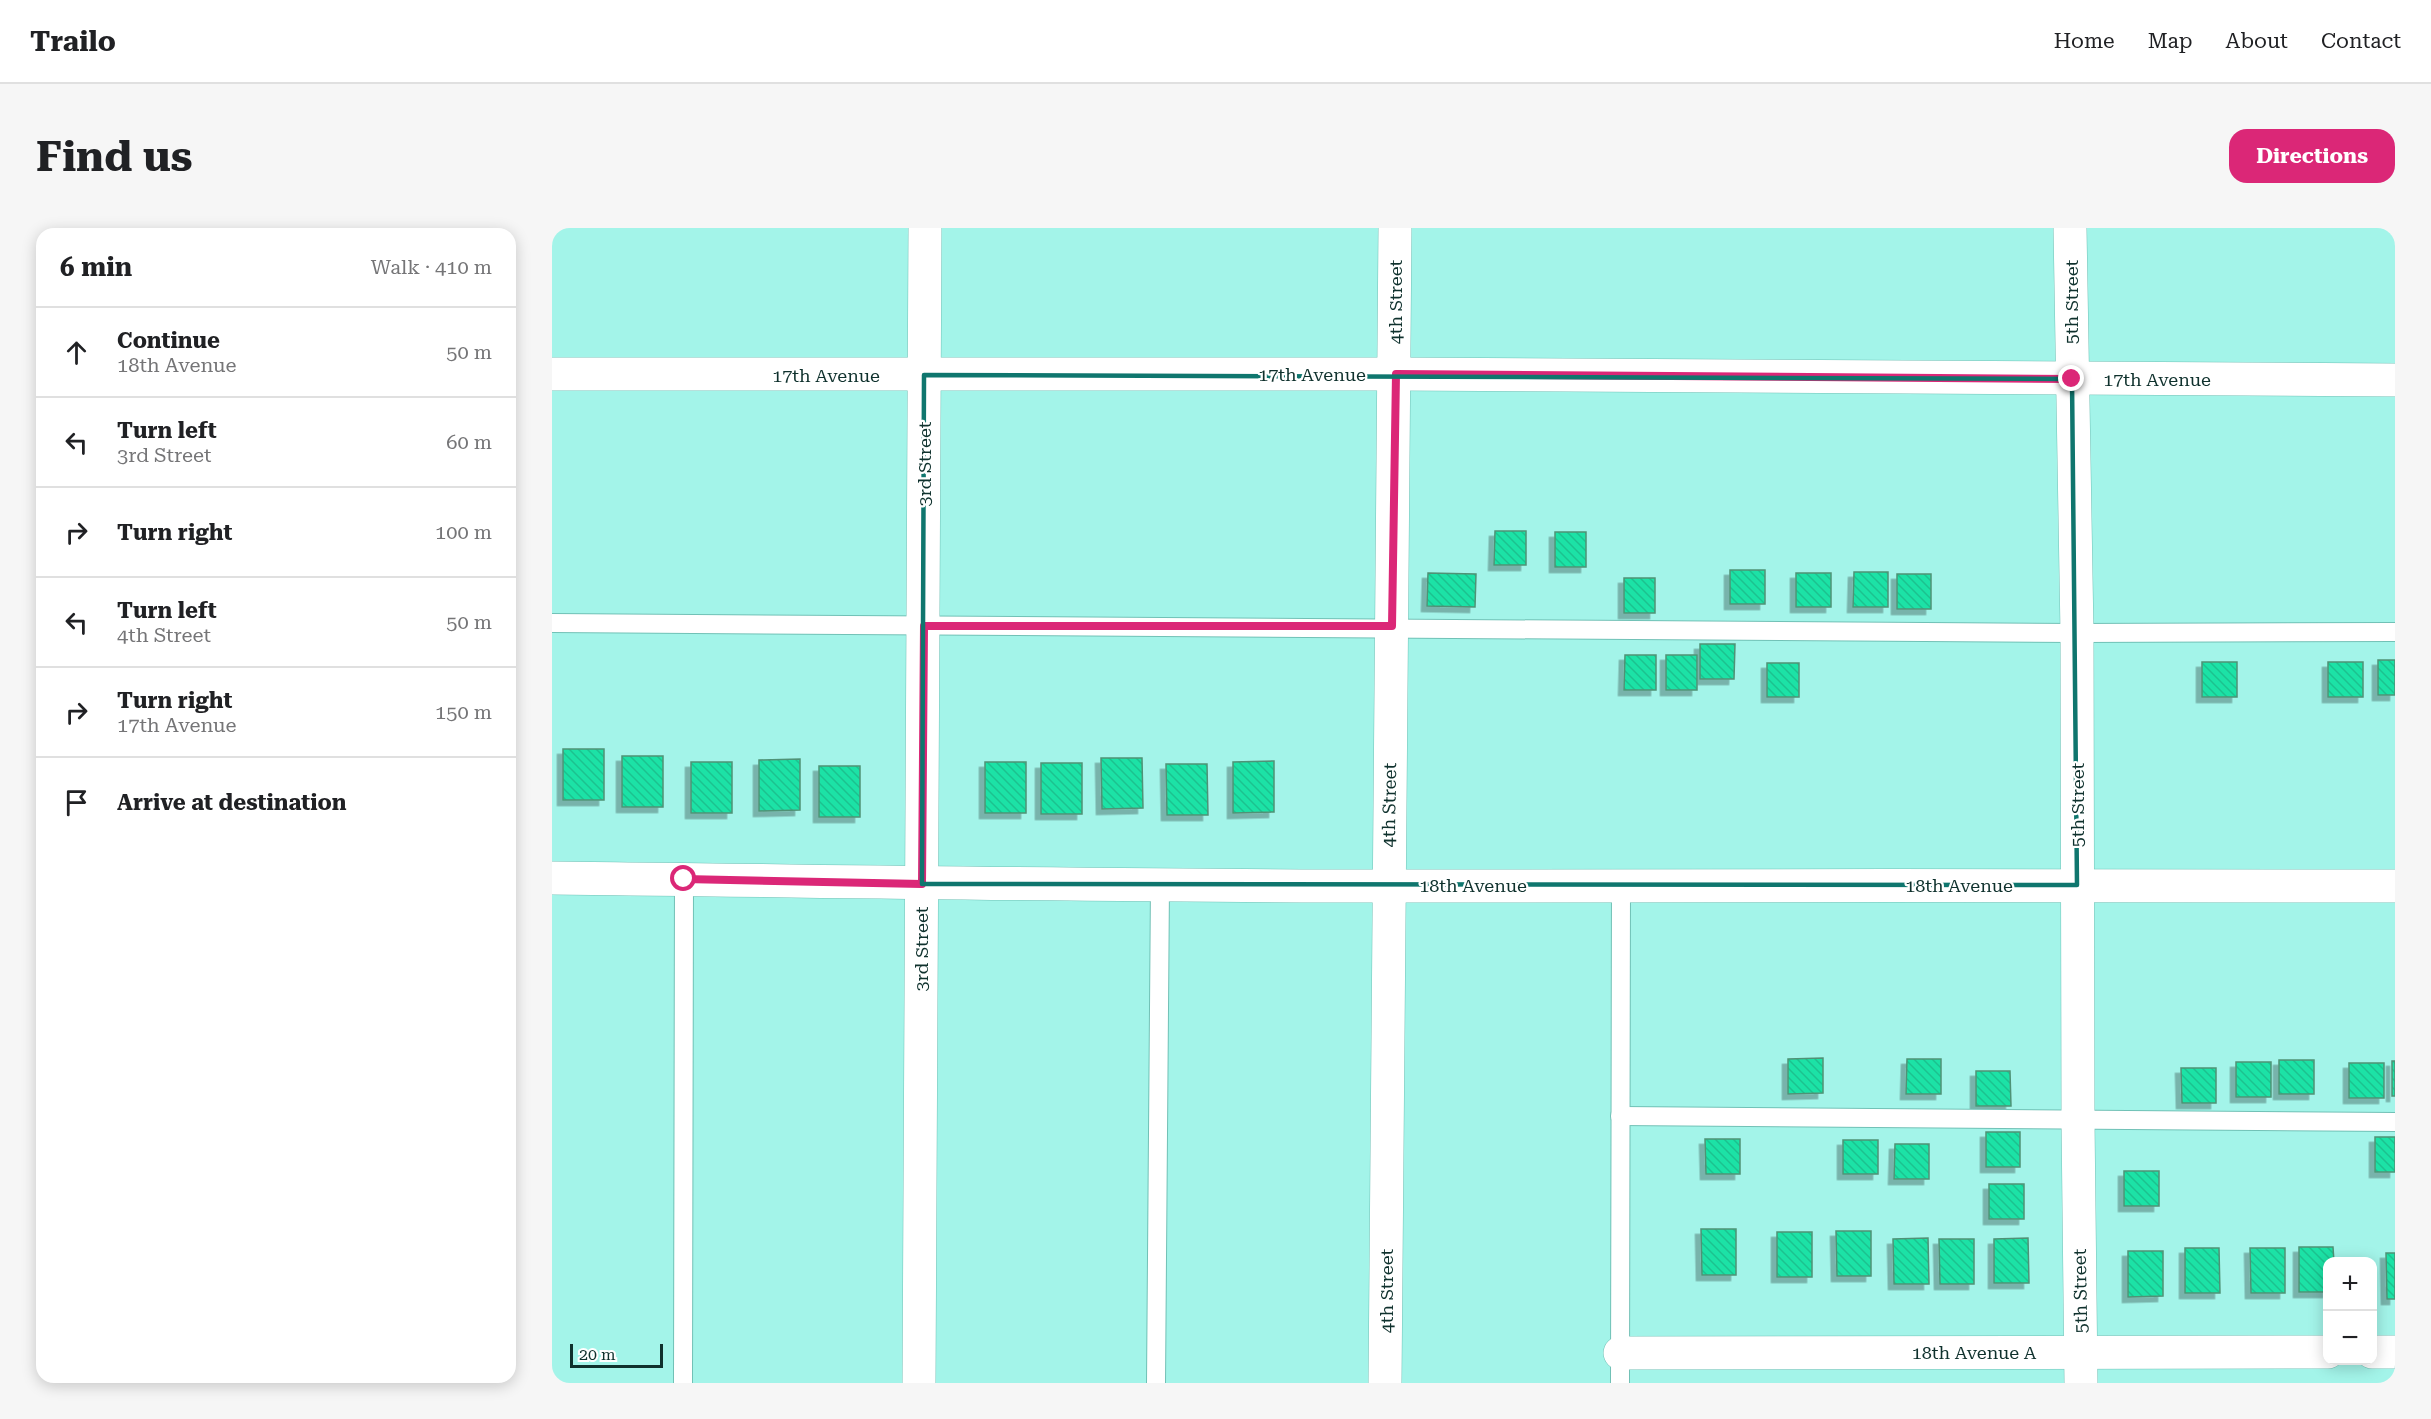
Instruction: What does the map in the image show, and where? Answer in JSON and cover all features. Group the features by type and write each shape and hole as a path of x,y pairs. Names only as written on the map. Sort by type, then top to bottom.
{"street":[{"name":"3rd Street","path":"919,1383 925,228"},
{"name":"4th Street","path":"1385,1383 1388,886 1396,374 1395,228"},
{"name":"5th Street","path":"2070,228 2077,633 2081,1367"},
{"name":"17th Avenue","path":"552,374 1396,374 2395,380"},
{"name":"18th Avenue","path":"552,878 922,884 2395,886"},
{"name":"18th Avenue A","path":"1620,1368 2081,1367 2323,1352"},
{"path":"2377,1352 2395,1352"}],"lane":[{"path":"552,623 1392,626 2077,633 2395,632"},
{"path":"683,1383 684,879"},
{"path":"1156,1383 1160,884"},
{"path":"1620,1368 1621,884"},
{"path":"1620,1116 2395,1122"}],"highlighted area":[{"path":"924,375 2072,379 2077,885 922,884"}],"building":[{"path":"1495,531 1526,531 1526,565 1494,565"},
{"path":"1555,532 1586,532 1586,567 1555,567"},
{"path":"1730,570 1765,570 1765,604 1730,604"},
{"path":"1854,572 1888,572 1888,607 1853,607"},
{"path":"1428,573 1476,574 1475,607 1427,606"},
{"path":"1796,573 1831,573 1831,607 1796,607"},
{"path":"1897,574 1931,574 1931,609 1897,609"},
{"path":"1624,578 1655,578 1655,613 1624,613"},
{"path":"1700,644 1735,644 1734,679 1700,679"},
{"path":"1625,655 1656,655 1656,690 1624,690"},
{"path":"1666,655 1697,655 1697,690 1666,690"},
{"path":"2378,660 2395,660 2395,695 2378,695"},
{"path":"2202,662 2237,662 2237,697 2202,697"},
{"path":"2328,662 2363,662 2363,697 2328,697"},
{"path":"1767,663 1799,663 1799,697 1767,697"},
{"path":"563,749 604,749 604,800 563,800"},
{"path":"622,756 663,756 663,807 622,807"},
{"path":"1101,758 1142,758 1143,808 1102,809"},
{"path":"800,759 800,810 759,811 759,760"},
{"path":"1274,761 1274,812 1233,813 1233,762"},
{"path":"691,762 732,762 732,813 691,813"},
{"path":"985,762 1026,762 1026,813 985,813"},
{"path":"1041,763 1082,763 1082,814 1041,814"},
{"path":"1166,764 1207,764 1208,815 1167,815"},
{"path":"819,766 860,766 860,817 819,817"},
{"path":"1823,1058 1823,1093 1788,1094 1788,1059"},
{"path":"1907,1059 1941,1059 1941,1094 1906,1094"},
{"path":"2279,1060 2314,1060 2314,1094 2279,1094"},
{"path":"2392,1061 2395,1061 2395,1096 2392,1096"},
{"path":"2236,1062 2271,1062 2271,1097 2236,1097"},
{"path":"2349,1063 2384,1063 2384,1098 2349,1098"},
{"path":"2181,1068 2216,1068 2216,1103 2182,1103"},
{"path":"1976,1071 2010,1071 2011,1106 1976,1106"},
{"path":"1986,1132 2020,1132 2020,1167 1986,1167"},
{"path":"2375,1137 2395,1137 2395,1172 2375,1172"},
{"path":"1705,1139 1740,1139 1740,1174 1706,1174"},
{"path":"1843,1140 1878,1140 1878,1174 1843,1174"},
{"path":"1895,1144 1929,1144 1929,1179 1894,1179"},
{"path":"2124,1171 2159,1171 2159,1206 2124,1206"},
{"path":"1989,1184 2024,1184 2024,1219 1989,1219"},
{"path":"1701,1229 1736,1229 1736,1275 1702,1275"},
{"path":"1836,1231 1871,1231 1871,1276 1837,1276"},
{"path":"1777,1232 1812,1232 1812,1277 1777,1277"},
{"path":"1928,1238 1929,1284 1894,1284 1893,1239"},
{"path":"2028,1238 2029,1283 1994,1283 1994,1239"},
{"path":"1939,1239 1974,1239 1974,1284 1940,1284"},
{"path":"2299,1247 2333,1247 2334,1257 2323,1257 2323,1292 2299,1292"},
{"path":"2185,1248 2219,1248 2220,1293 2185,1293"},
{"path":"2250,1248 2285,1248 2285,1293 2251,1293"},
{"path":"2128,1251 2163,1251 2163,1296 2128,1297"},
{"path":"2386,1253 2395,1253 2395,1299 2387,1299"}],"route":[{"path":"684,879 922,884 924,626 1392,626 1396,374 2072,379"}]}
